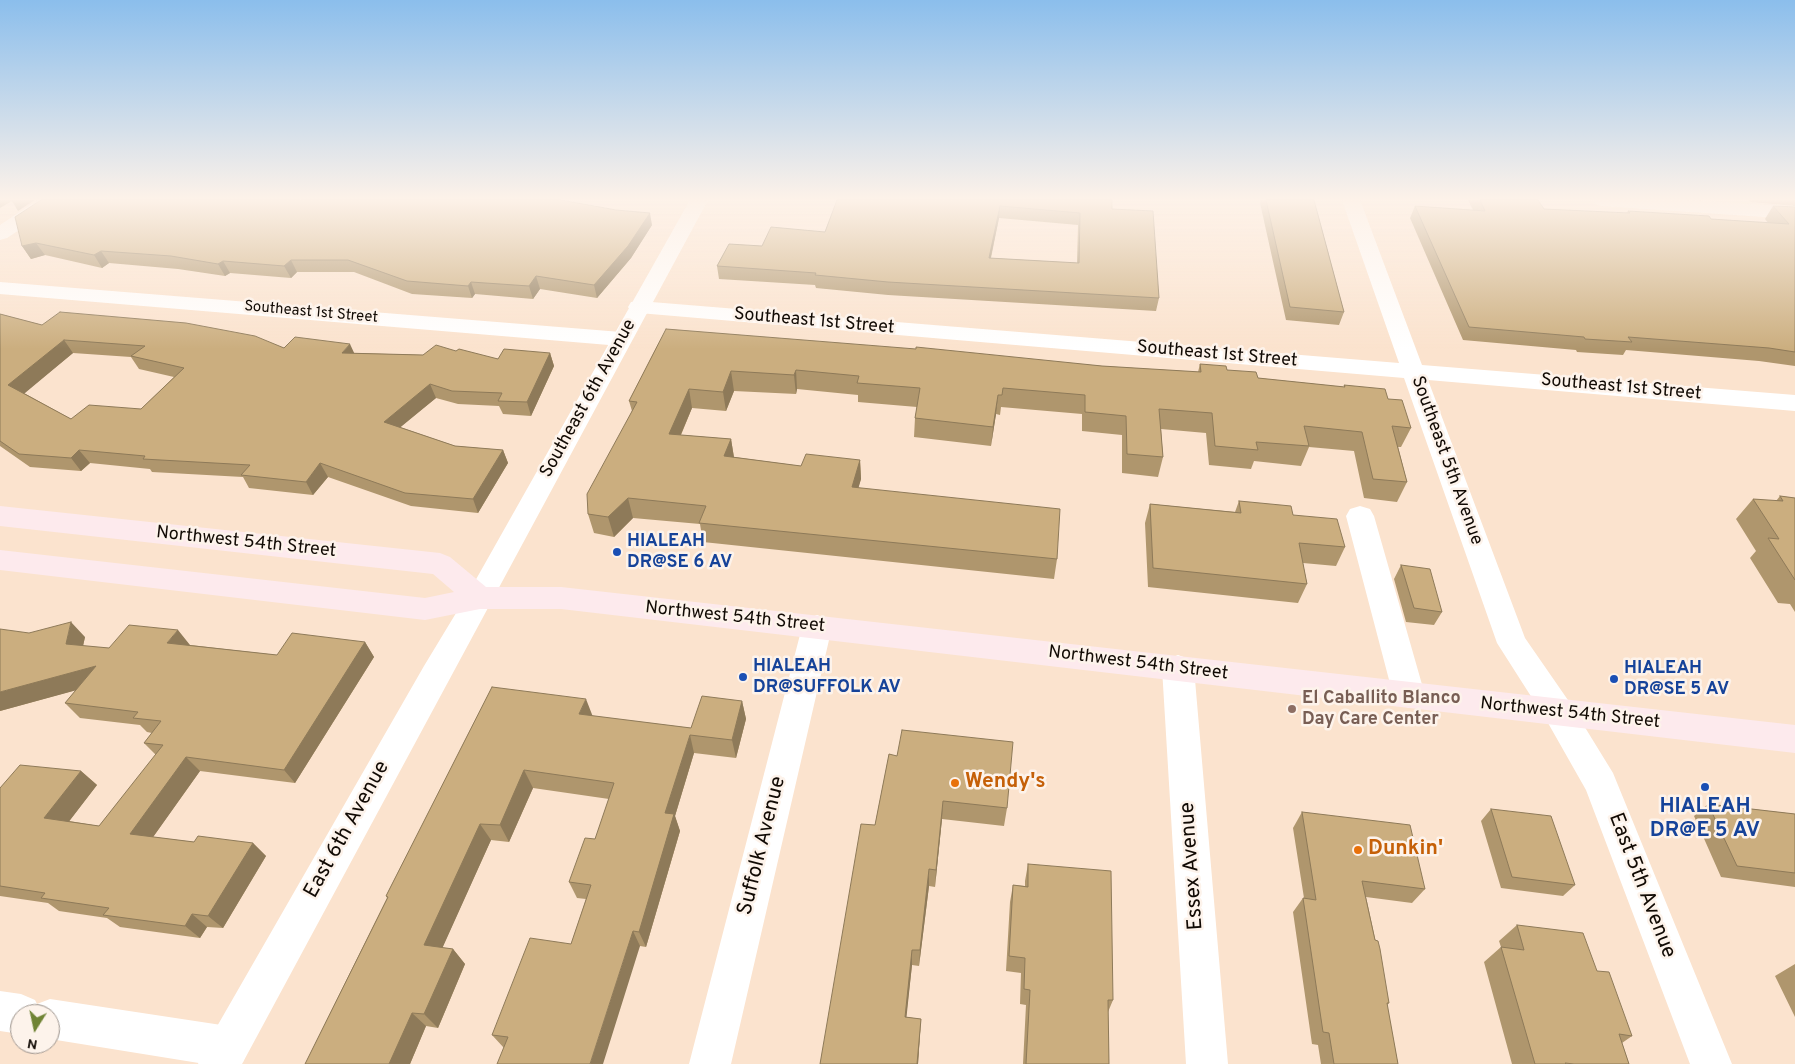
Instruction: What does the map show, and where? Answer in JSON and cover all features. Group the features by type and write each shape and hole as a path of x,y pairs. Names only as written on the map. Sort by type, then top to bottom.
{"main road":[{"name":"Northwest 54th Street","path":"0,516 440,564 480,598"},
{"name":"Northwest 54th Street","path":"0,560 425,609 480,598 561,598 1795,739"}],"street":[{"name":"Southeast 6th Avenue","path":"480,598 671,250"},
{"name":"Southeast 5th Avenue","path":"1369,250 1512,643 1559,713"},
{"name":"Southeast 1st Street","path":"0,288 621,339"},
{"name":"Southeast 1st Street","path":"639,307 1795,403"},
{"path":"1360,516 1409,696"},
{"name":"East 6th Avenue","path":"223,1056 434,674 480,598"},
{"name":"Suffolk Avenue","path":"710,1064 817,627"},
{"name":"Essex Avenue","path":"1178,668 1208,1064"},
{"name":"East 5th Avenue","path":"1559,713 1601,784 1711,1064"},
{"path":"60,1021 223,1056"}],"building":[{"path":"68,250 625,250 594,285 536,276 529,286 471,282 468,286 407,281 348,260 291,260 284,266 223,261 218,264 171,256 101,251 94,255"},
{"path":"726,250 991,250 989,258 1079,263 1079,250 1156,250 1159,298 888,282 815,275 816,273 717,266"},
{"path":"1277,250 1327,250 1344,312 1290,307"},
{"path":"1434,250 1795,250 1795,352 1769,348 1628,337 1632,342 1585,339 1584,337 1469,327"},
{"path":"60,312 186,323 255,336 284,348 295,337 350,344 342,353 423,355 436,345 498,359 504,349 550,353 527,402 498,401 502,393 452,391 430,384 384,422 455,446 503,450 473,499 405,493 320,463 306,482 241,475 250,465 143,459 145,456 79,450 71,458 19,454 0,441 0,314 42,325","holes":["64,340 145,346 131,356 184,368 141,409 89,405 71,419 8,385"]},
{"path":"666,329 916,349 916,347 1102,366 1201,372 1200,364 1226,366 1227,370 1256,372 1258,378 1385,389 1388,399 1402,400 1411,428 1392,426 1407,482 1373,479 1362,432 1304,426 1309,446 1256,442 1258,450 1215,446 1212,413 1159,409 1163,457 1127,454 1126,416 1085,412 1085,395 1003,388 1002,395 998,395 993,427 915,418 920,388 857,383 859,376 796,370 794,375 731,371 723,392 689,389 669,434 731,439 724,456 801,466 806,454 860,460 852,487 1060,509 1057,559 699,523 706,506 628,498 608,517 588,514 587,494 637,402 629,401"},
{"path":"1780,496 1795,498 1795,580 1768,538 1779,539 1753,499 1783,501"},
{"path":"1239,501 1291,506 1293,515 1337,519 1345,547 1299,543 1307,584 1153,568 1150,504 1241,513"},
{"path":"1401,565 1430,569 1442,612 1414,608"},
{"path":"71,622 66,644 109,648 129,625 178,630 167,643 277,655 292,633 365,642 284,770 186,757 130,834 194,842 198,836 253,843 208,916 192,914 185,926 103,915 109,908 41,898 45,893 0,886 0,788 20,765 81,771 44,818 99,826 163,745 144,743 161,721 133,718 138,712 65,703 96,666 0,692 0,629 29,633"},
{"path":"492,687 586,699 579,714 691,728 702,696 742,701 732,740 690,735 665,813 674,814 639,932 633,931 590,1064 497,1064 508,1037 492,1035 530,938 571,944 591,885 569,882 585,838 595,839 614,783 524,770 500,825 480,824 424,945 453,949 424,1014 412,1013 389,1064 305,1064 388,897 386,896"},
{"path":"902,730 1013,742 1007,808 943,801 936,870 929,869 920,950 912,950 905,1017 921,1019 917,1064 820,1064 861,824 875,825 889,754 897,756"},
{"path":"1708,804 1795,814 1795,873 1737,866"},
{"path":"1491,809 1551,816 1575,885 1512,877"},
{"path":"1302,812 1410,825 1425,889 1362,881 1375,940 1378,941 1380,949 1398,1064 1334,1064 1329,1033 1323,1032 1303,898 1316,900"},
{"path":"1028,864 1111,871 1113,1000 1108,1000 1109,1064 1026,1064 1030,990 1024,989 1025,958 1009,956 1013,885 1028,887"},
{"path":"1517,925 1583,933 1597,971 1609,972 1632,1036 1619,1034 1629,1064 1535,1064 1501,947 1524,950"}],"place":[{"name":"HIALEAH DR@SE 6 AV","path":"617,552"},
{"name":"HIALEAH DR@SUFFOLK AV","path":"743,677"},
{"name":"HIALEAH DR@SE 5 AV","path":"1614,679"},
{"name":"El Caballito Blanco Day Care Center","path":"1292,709"},
{"name":"Wendy's","path":"955,783"},
{"name":"HIALEAH DR@E 5 AV","path":"1705,787"},
{"name":"Dunkin'","path":"1358,850"}]}
